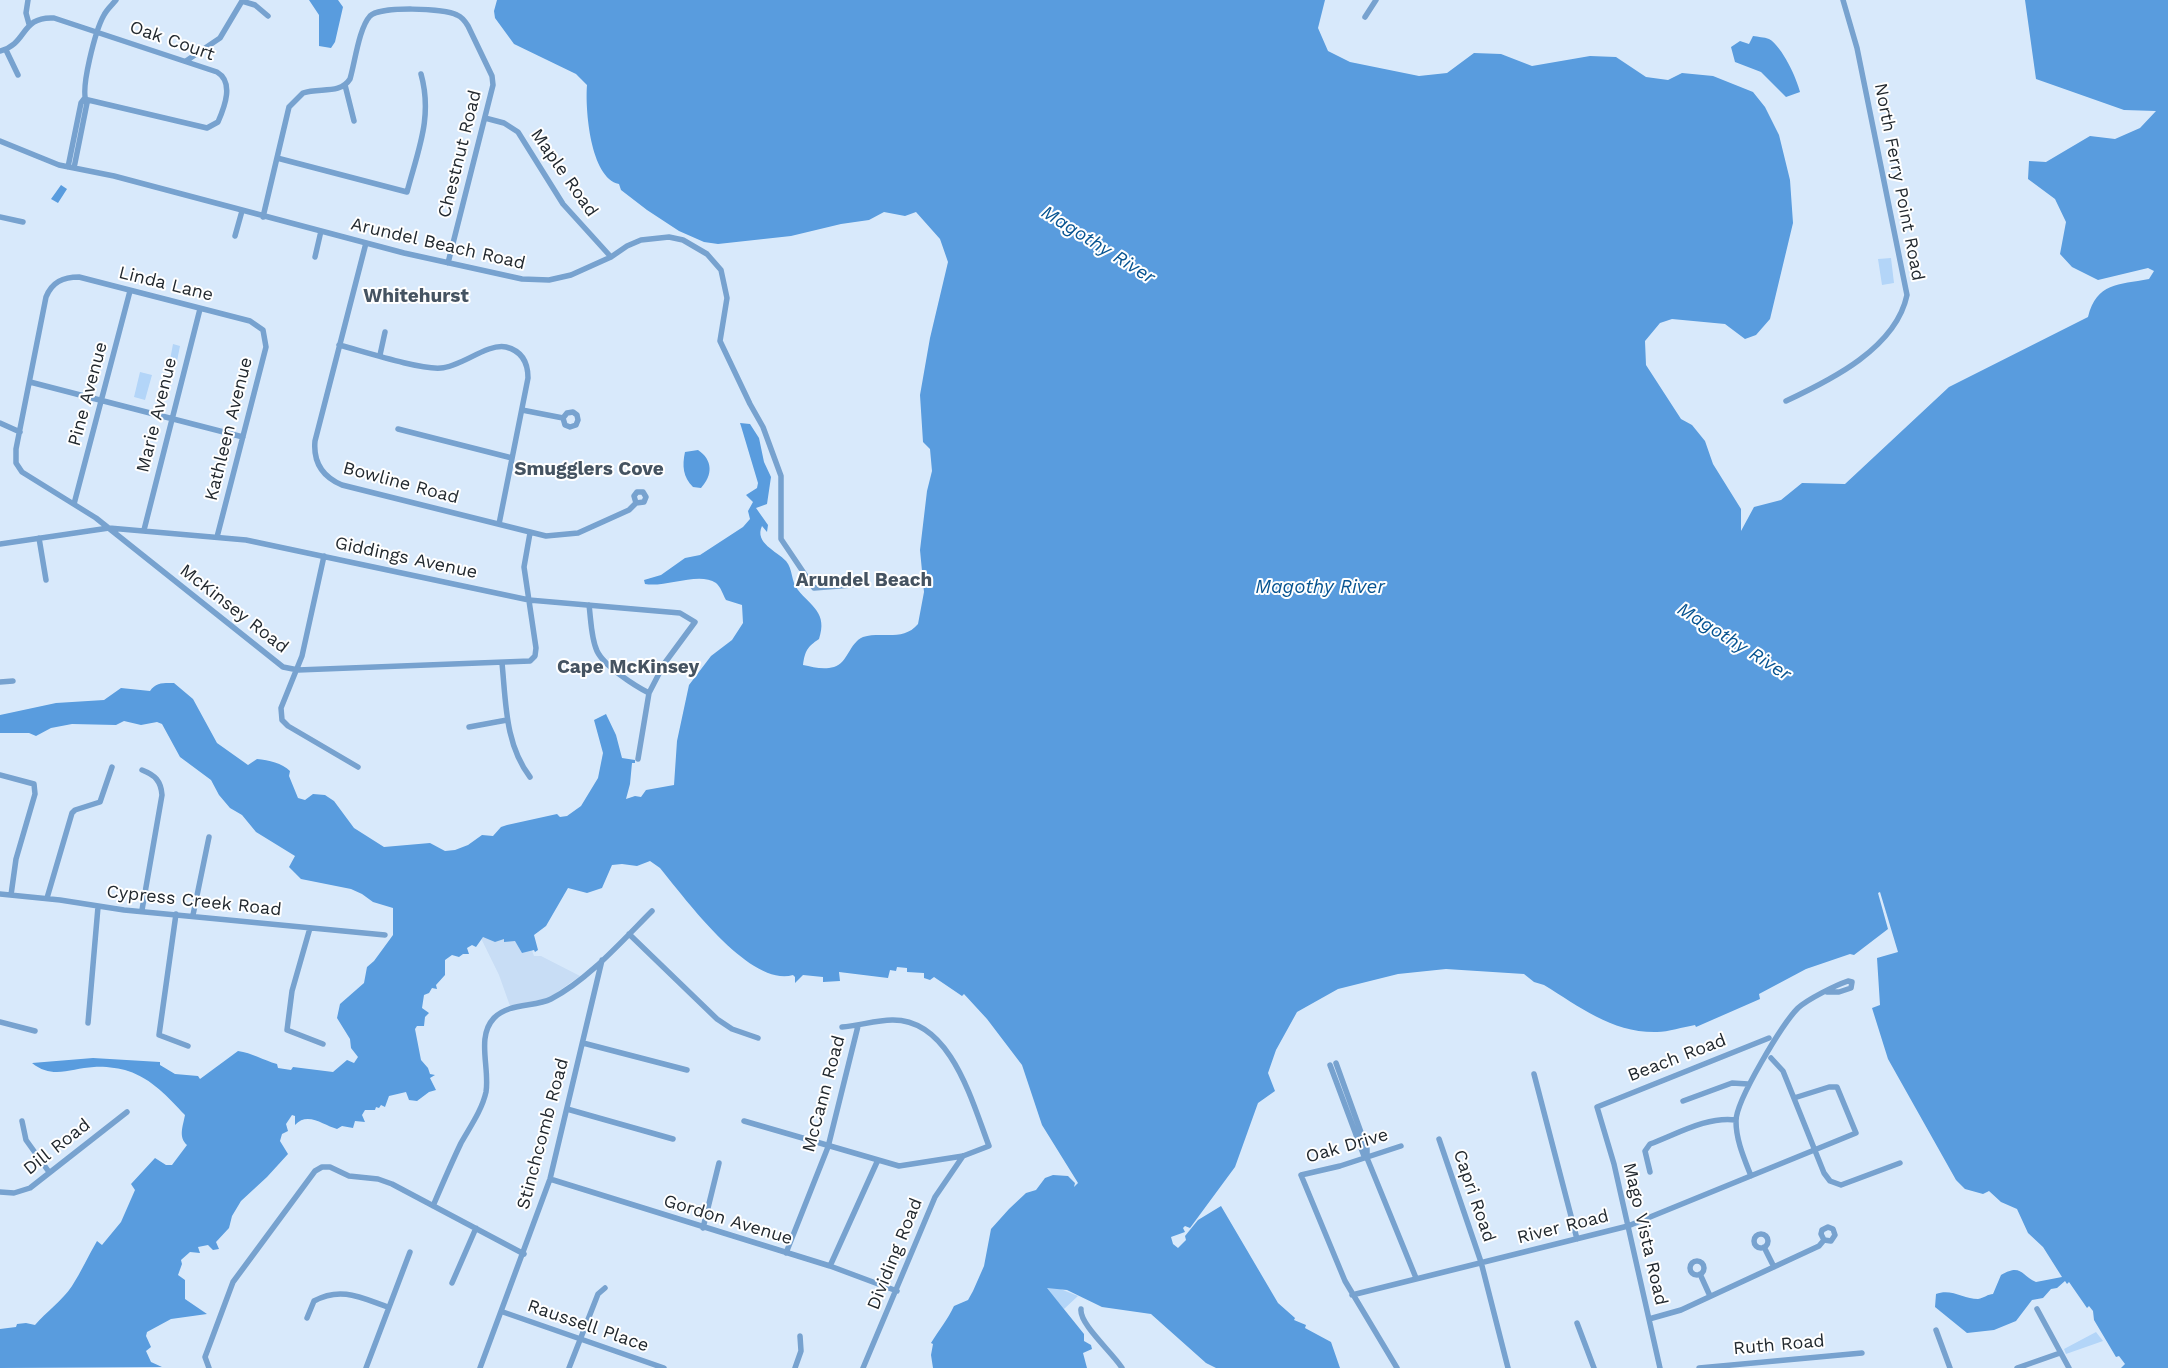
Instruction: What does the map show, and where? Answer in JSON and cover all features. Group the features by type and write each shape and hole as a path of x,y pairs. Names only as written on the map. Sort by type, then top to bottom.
{"street":[{"path":"18,75 3,51 18,41 28,24 26,13 28,0"},
{"path":"71,167 81,103 84,99 97,31 104,15 116,0"},
{"path":"1365,17 1376,0"},
{"name":"North Ferry Point Road","path":"1786,402 1869,354 1893,327 1904,307 1907,295 1857,48 1843,0"},
{"path":"186,61 220,38 242,1 255,6 268,16"},
{"name":"Chestnut Road","path":"345,85 352,74 365,26 372,14 382,11 417,10 447,12 456,14 464,20 493,81 448,263"},
{"name":"Oak Court","path":"28,24 38,19 51,18 97,31 217,72 226,82 227,90 220,117 212,127 198,128 84,99"},
{"path":"277,158 407,192 427,113 426,92 421,74"},
{"path":"263,217 289,107 295,99 308,91 338,89 345,85 354,121"},
{"name":"Maple Road","path":"485,118 504,124 518,132 563,204 611,257"},
{"name":"Arundel Beach Road","path":"0,141 48,162 118,177 263,217 510,278 542,280 571,275 611,257 635,242 669,237 691,243 715,262 721,270 727,289 720,342 763,427 781,476 781,539 814,588 852,585"},
{"path":"235,236 242,211"},
{"path":"0,217 23,222"},
{"path":"315,256 321,231"},
{"name":"Bowline Road","path":"366,243 315,441 316,458 324,474 342,485 530,533 556,537 577,534 628,510 636,503"},
{"name":"Linda Lane","path":"30,382 46,298 53,285 60,280 79,277 250,321 263,330"},
{"name":"Pine Avenue","path":"74,504 103,400 130,291"},
{"name":"Marie Avenue","path":"144,530 200,309"},
{"name":"Kathleen Avenue","path":"217,537 266,347 263,330"},
{"path":"380,355 386,332"},
{"path":"339,345 438,369 456,365 493,348 508,348 520,354 527,365 528,378 499,524"},
{"path":"0,423 20,432 30,382 243,437"},
{"path":"522,410 563,418"},
{"path":"398,430 512,458"},
{"name":"McKinsey Road","path":"20,432 16,457 18,467 22,472 74,504 108,528 279,664 298,670 362,666 527,662 533,658 536,652 529,600"},
{"path":"0,544 108,528"},
{"name":"Giddings Avenue","path":"108,528 256,541 529,600 674,612 685,615 695,622 664,664 649,693"},
{"path":"529,600 524,561 530,533"},
{"path":"39,538 46,580"},
{"path":"324,556 298,670 281,708 282,720 288,726 358,767"},
{"path":"589,605 595,645 600,656 635,686 649,693 638,759"},
{"path":"502,663 507,720 517,758 530,777"},
{"path":"0,682 13,681"},
{"path":"469,727 507,720"},
{"path":"47,898 72,813 74,810 100,802 112,767"},
{"path":"142,770 153,775 161,784 162,795 142,910"},
{"path":"0,775 34,784 35,794 16,859 11,895"},
{"path":"194,915 209,837"},
{"name":"Cypress Creek Road","path":"0,894 47,898 98,907 385,935"},
{"path":"88,1023 98,907"},
{"path":"433,1206 486,1092 487,1071 484,1037 495,1016 507,1010 550,1000 567,990 602,960 652,911"},
{"path":"176,914 159,1035 188,1046"},
{"path":"310,928 292,991 287,1030 323,1044"},
{"path":"629,934 717,1019 732,1030 758,1038"},
{"name":"Stinchcomb Road","path":"480,1368 503,1312 550,1179 602,960"},
{"path":"1751,1176 1740,1149 1736,1120 1748,1084 1783,1027 1799,1007 1827,992"},
{"path":"744,1121 877,1162 899,1166 963,1156 989,1146 950,1053 933,1037 913,1023 892,1020 842,1027"},
{"path":"0,1022 35,1031"},
{"name":"McCann Road","path":"786,1253 828,1147 858,1026"},
{"name":"Beach Road","path":"1597,1107 1769,1038"},
{"path":"583,1043 687,1070"},
{"path":"1771,1058 1783,1071 1824,1173 1830,1181 1841,1185 1900,1163"},
{"path":"1333,1064 1364,1156 1368,1158 1416,1278"},
{"path":"1534,1074 1577,1239"},
{"path":"1683,1101 1732,1083 1748,1084"},
{"name":"River Road","path":"1352,1295 1628,1226 1856,1132 1837,1087 1829,1087 1794,1098"},
{"name":"Mago Vista Road","path":"1597,1107 1611,1152 1660,1368"},
{"path":"567,1109 673,1139"},
{"name":"Dill Road","path":"0,1192 20,1192 30,1188 127,1112"},
{"path":"1650,1172 1645,1151 1650,1144 1712,1120 1736,1120"},
{"path":"22,1121 26,1140 49,1172"},
{"name":"Capri Road","path":"1439,1140 1481,1262 1508,1368"},
{"name":"Oak Drive","path":"1352,1295 1301,1174 1368,1158 1401,1146"},
{"name":"Dividing Road","path":"863,1368 935,1197 963,1156"},
{"path":"830,1266 877,1162"},
{"path":"703,1228 719,1163"},
{"path":"209,1368 205,1357 233,1282 315,1171 322,1167 330,1167 349,1176 378,1179 524,1254"},
{"name":"Gordon Avenue","path":"550,1179 830,1266 897,1291"},
{"path":"452,1283 476,1228"},
{"path":"1649,1319 1674,1312 1710,1296 1819,1246 1824,1240"},
{"path":"1764,1247 1774,1267"},
{"path":"366,1368 410,1252"},
{"path":"1700,1274 1710,1296"},
{"path":"569,1368 598,1294 605,1288"},
{"path":"307,1318 314,1301 336,1293 348,1293 388,1307"},
{"path":"1352,1295 1397,1368"},
{"path":"1081,1309 1082,1318 1116,1358 1122,1368"},
{"path":"2037,1309 2069,1368"},
{"name":"Raussell Place","path":"503,1312 647,1366 664,1368"},
{"path":"1577,1323 1594,1368"},
{"path":"1936,1330 1950,1368"},
{"path":"794,1368 801,1350 800,1336"},
{"name":"Ruth Road","path":"1699,1368 1862,1353"},
{"path":"2021,1367 2060,1353"},
{"path":"1784,1360 1785,1368"}],"shaded area":[{"path":"1891,258 1894,283 1882,285 1878,259"},
{"path":"173,344 180,346 177,361 170,360"},
{"path":"140,372 152,375 145,400 134,397"},
{"path":"509,888 534,956 541,956 580,976 549,998 510,1006 499,975 474,924"},
{"path":"1046,1288 1058,1288 1078,1296 1064,1309"},
{"path":"2096,1332 2103,1341 2066,1354 2064,1349"}],"water":[{"path":"309,0 338,0 343,7 335,42 331,48 319,46 319,15"},
{"name":"Magothy River","path":"497,0 1325,0 1318,28 1328,51 1350,62 1419,76 1447,73 1474,53 1501,54 1532,66 1590,56 1616,57 1646,77 1668,80 1682,73 1713,76 1753,92 1765,107 1779,135 1790,180 1793,223 1770,319 1756,335 1745,339 1725,324 1672,319 1660,323 1645,341 1646,365 1681,419 1692,425 1705,441 1713,464 1741,509 1741,531 1754,507 1781,500 1802,483 1845,484 1949,387 2088,317 2097,297 2110,287 2149,279 2154,271 2148,268 2098,280 2072,267 2060,254 2066,222 2055,199 2028,179 2029,161 2046,162 2090,136 2115,139 2140,128 2156,111 2124,110 2036,79 2025,0 2168,0 2168,1368 2121,1368 2125,1364 2119,1356 2116,1357 2094,1320 2093,1311 2089,1306 2087,1308 2069,1282 2067,1284 2065,1281 2057,1288 2051,1289 2043,1298 2032,1300 2016,1321 1994,1330 1967,1333 1935,1307 1936,1294 1942,1292 1978,1299 1993,1294 2001,1275 2013,1270 2020,1271 2036,1282 2062,1277 2043,1247 2028,1233 2017,1209 2001,1202 1989,1191 1983,1194 1965,1189 1956,1180 1888,1059 1872,1008 1880,1005 1877,958 1898,952 1880,892 1878,893 1888,929 1854,955 1850,954 1806,969 1759,994 1760,999 1696,1027 1695,1025 1657,1032 1625,1028 1597,1017 1544,985 1534,982 1524,974 1446,969 1398,974 1338,989 1297,1012 1276,1050 1268,1073 1275,1091 1258,1103 1235,1167 1190,1228 1185,1226 1183,1228 1185,1232 1171,1237 1173,1244 1178,1248 1186,1240 1185,1236 1198,1220 1221,1206 1278,1303 1295,1318 1294,1320 1306,1325 1305,1328 1331,1342 1340,1368 1216,1368 1206,1363 1151,1314 1102,1307 1067,1290 1047,1288 1084,1334 1084,1341 1091,1345 1092,1349 1083,1353 1087,1368 933,1368 931,1355 933,1344 931,1343 954,1306 968,1300 973,1291 984,1266 991,1229 1026,1193 1036,1190 1045,1178 1053,1175 1068,1176 1075,1183 1074,1187 1078,1183 1042,1125 1022,1065 987,1019 964,994 962,996 934,977 930,980 924,978 924,973 907,972 907,968 897,967 896,971 890,970 888,978 839,972 840,981 823,982 823,977 803,975 795,983 793,975 776,975 757,968 738,955 719,937 660,868 650,861 637,866 612,865 602,888 587,893 568,888 546,926 534,935 538,950 535,952 534,950 522,953 515,941 504,942 504,939 495,942 483,937 476,947 472,945 467,948 469,954 463,954 459,957 452,955 445,960 445,975 436,985 437,989 432,988 429,993 424,995 422,1008 429,1013 425,1017 424,1026 417,1026 415,1029 421,1060 428,1068 430,1074 435,1075 430,1078 436,1090 429,1092 417,1101 409,1100 406,1092 389,1096 385,1107 381,1105 379,1108 376,1107 375,1110 365,1110 362,1115 365,1122 355,1121 353,1128 342,1126 337,1129 311,1119 305,1119 295,1125 295,1116 292,1115 286,1124 288,1131 282,1134 280,1141 288,1154 241,1201 232,1216 229,1228 216,1242 219,1249 213,1250 208,1245 198,1247 200,1253 190,1252 181,1260 182,1264 178,1275 185,1280 185,1299 207,1314 171,1319 147,1332 146,1336 151,1347 146,1351 151,1362 162,1367 0,1368 0,1329 16,1327 17,1324 35,1325 59,1302 75,1281 97,1241 102,1245 121,1222 135,1190 131,1184 155,1158 166,1165 172,1165 187,1145 182,1135 185,1115 159,1089 137,1074 120,1069 102,1067 55,1072 47,1071 32,1063 93,1058 160,1062 160,1065 175,1074 198,1076 200,1079 238,1051 277,1064 278,1068 291,1070 293,1067 333,1072 347,1060 354,1063 358,1057 351,1048 350,1039 337,1018 340,1004 364,983 367,967 374,961 393,935 393,908 373,902 351,889 301,879 289,867 295,856 256,832 242,815 230,808 219,795 211,780 180,757 162,724 157,722 141,725 124,721 116,725 72,724 51,728 36,736 29,733 0,733 0,715 56,703 104,700 121,688 150,691 152,688 164,683 174,683 193,699 217,743 248,765 257,759 271,761 283,766 290,771 289,776 298,798 305,800 313,794 325,795 334,801 354,828 384,847 430,843 445,851 455,850 468,845 482,835 493,836 501,827 507,825 557,814 560,817 567,816 581,806 598,778 603,753 594,720 606,714 616,735 622,758 635,760 635,763 632,763 626,799 635,796 641,797 646,790 674,785 677,741 689,685 711,656 732,640 743,623 742,605 726,600 718,585 709,580 691,579 653,585 645,584 644,580 661,575 685,558 700,555 743,527 750,519 748,511 753,502 746,495 757,488 758,483 740,423 750,424 759,438 764,462 771,477 767,504 756,508 768,525 767,532 762,526 761,537 768,546 786,561 796,587 820,616 821,630 819,639 807,650 803,665 822,668 834,667 839,665 858,640 863,637 906,633 918,624 924,592 920,550 927,491 932,471 930,449 923,442 920,395 930,338 948,262 940,239 916,212 905,216 884,212 869,220 841,224 791,236 718,244 704,242 679,231 621,190 619,184 609,179 601,169 591,141 587,109 587,85 576,74 514,44 495,18 494,11"},
{"path":"1753,36 1769,39 1779,48 1796,79 1800,92 1786,97 1761,72 1735,62 1731,47 1740,41 1749,44"},
{"path":"61,185 67,189 58,203 51,199"},
{"path":"698,450 706,458 710,468 708,478 701,488 693,487 685,475 684,467 685,452"}],"district":[{"name":"Whitehurst","path":"416,296"},
{"name":"Smugglers Cove","path":"589,469"},
{"name":"Arundel Beach","path":"864,580"},
{"name":"Cape McKinsey","path":"628,667"}]}
